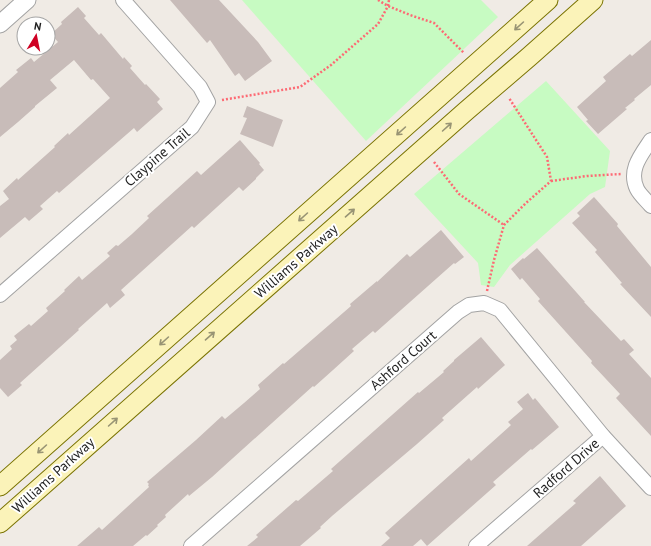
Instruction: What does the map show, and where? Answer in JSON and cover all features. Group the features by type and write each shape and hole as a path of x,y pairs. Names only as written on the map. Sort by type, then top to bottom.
{"main road":[{"name":"Williams Parkway","path":"0,486 548,0"},
{"name":"Williams Parkway","path":"0,523 593,0"}],"street":[{"path":"0,24 27,0"},
{"path":"123,0 200,87 208,102"},
{"name":"Claypine Trail","path":"0,295 192,126 208,102"},
{"path":"651,140 639,157 633,174 637,189 651,206"},
{"path":"484,303 500,310 603,436"},
{"name":"Ashford Court","path":"191,546 458,312 468,305 484,303"},
{"name":"Radford Drive","path":"476,546 603,436 651,488"}],"path":[{"path":"378,0 388,6 434,23 464,53"},
{"path":"208,102 300,87 331,65 378,24 388,6 389,0"},
{"path":"509,98 547,157 551,181"},
{"path":"424,148 459,194 504,225"},
{"path":"484,303 504,225 551,181 587,176 633,174"}],"green space":[{"path":"242,0 481,0 498,17 366,141"},
{"path":"546,81 610,151 605,187 590,194 510,265 494,287 481,285 478,263 414,194"}],"building":[{"path":"170,0 219,0 258,42 272,61 245,81 239,73 235,76 210,40 207,43"},
{"path":"78,7 86,16 84,18 99,35 101,33 123,59 124,57 132,66 130,68 160,99 157,102 163,109 137,132 134,128 59,193 57,191 40,206 43,209 29,221 25,217 0,238 0,206 9,199 3,191 17,178 18,180 55,147 54,146 68,133 69,135 110,98 93,79 91,80 74,60 50,80 57,88 0,137 0,88 18,72 16,70 31,58 34,62 41,56 56,56 56,44 58,42 56,40 56,29 62,24 61,22"},
{"path":"651,40 651,85 625,108 627,109 598,134 586,121 588,120 577,107 606,81 603,77 630,54 632,56"},
{"path":"247,106 283,120 273,147 240,134 247,118 243,117"},
{"path":"240,140 260,163 259,164 264,170 256,179 243,191 239,187 194,228 192,226 121,290 125,295 110,308 107,303 20,383 22,385 8,397 0,388 0,360 12,349 10,346 17,340 14,336 29,324 31,326 48,311 46,308 79,276 82,280 110,256 107,253 132,234 149,218 147,216 197,171 201,175"},
{"path":"594,197 618,224 617,226 651,267 651,317 620,284 622,283 595,252 597,250 572,223 580,216 577,213"},
{"path":"441,230 464,257 455,264 454,263 375,333 373,331 352,349 354,351 314,387 313,386 212,477 189,496 188,494 165,515 166,517 147,536 146,535 133,546 77,546 99,527 102,530 149,487 147,482 222,416 225,419 260,389 258,385 351,306 350,304 377,282 407,254 410,257"},
{"path":"537,248 584,302 621,341 624,339 634,350 629,354 651,378 651,436 616,398 620,394 591,363 592,361 538,301 540,299 522,278 520,280 511,269"},
{"path":"481,337 505,365 442,418 444,420 332,516 320,527 321,528 300,546 247,546 258,537 256,535 296,500 298,501 333,471 331,469 418,392 419,393 444,372 443,371 454,360"},
{"path":"528,393 533,400 535,398 559,427 493,482 496,485 427,546 421,539 413,546 381,546 390,538 385,533 469,458 471,461 511,425 508,422 523,409 517,402"},
{"path":"600,476 626,506 581,546 527,546 576,503 573,501"}]}
